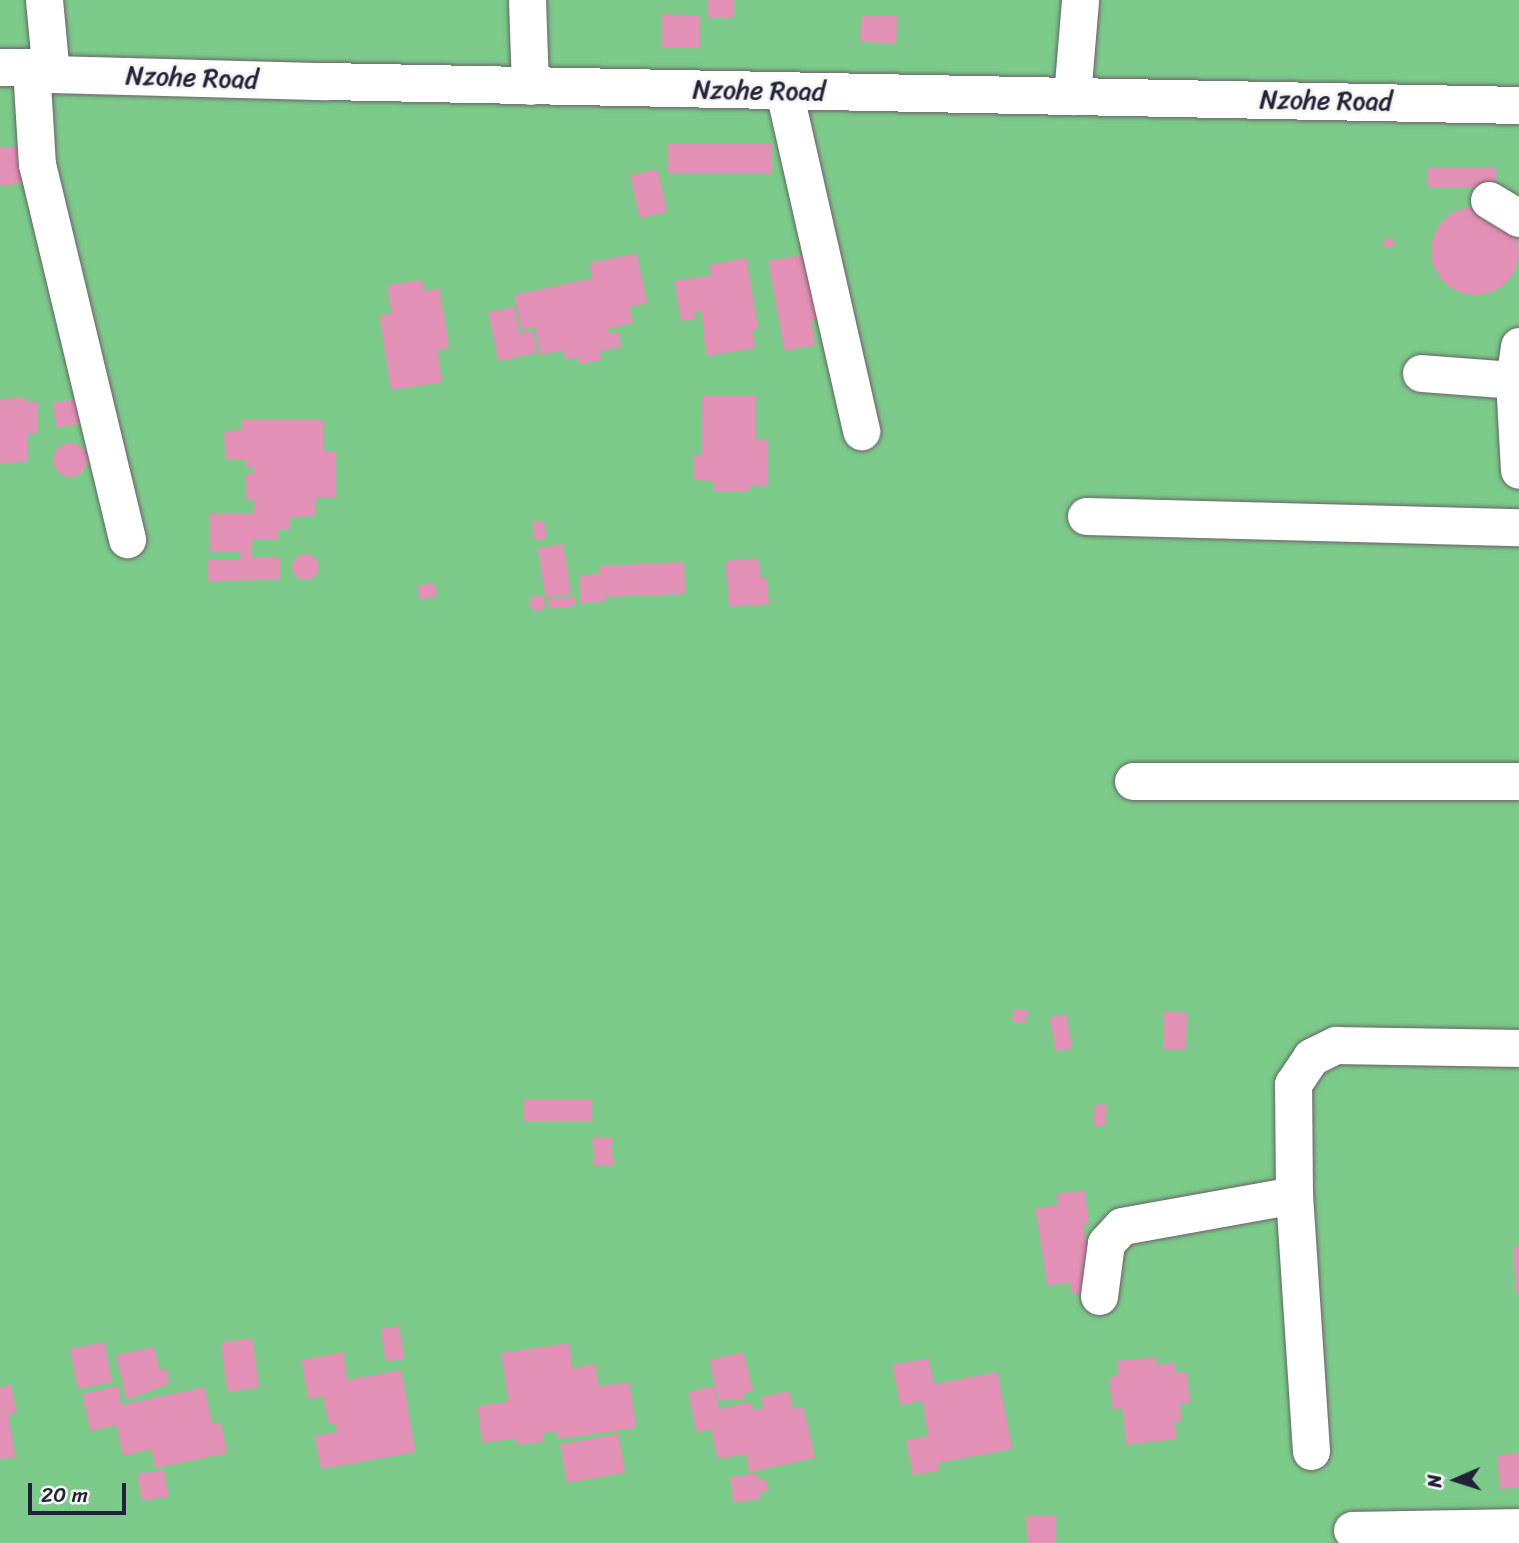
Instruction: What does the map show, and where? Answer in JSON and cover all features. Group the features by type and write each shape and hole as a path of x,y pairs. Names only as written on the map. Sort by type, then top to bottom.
{"street":[{"path":"44,0 27,69 37,164 127,539"},
{"path":"527,0 530,86"},
{"path":"1072,96 1080,0"},
{"name":"Nzohe Road","path":"27,69 530,86 1519,105"},
{"path":"784,91 861,430"},
{"path":"1421,373 1517,363 1519,470"},
{"path":"1086,516 1519,527"},
{"path":"1133,781 1519,781"},
{"path":"1311,1451 1294,1195 1293,1084 1311,1057 1336,1045 1519,1048"},
{"path":"1100,1296 1107,1243 1122,1226 1294,1195"},
{"path":"1352,1530 1519,1527"}],"green space":[{"path":"0,0 1519,0 1519,1543 0,1543"}],"building":[{"path":"708,0 734,0 734,18 708,18"},
{"path":"662,14 700,15 699,48 661,47"},
{"path":"861,15 897,16 896,43 860,42"},
{"path":"668,144 771,144 771,173 668,173"},
{"path":"28,145 32,182 0,186 0,148"},
{"path":"1428,167 1495,167 1495,188 1428,188"},
{"path":"657,169 667,212 640,218 630,175"},
{"path":"1475,207 1500,214 1512,226 1519,251 1512,276 1500,288 1475,295 1450,288 1438,276 1431,251 1438,226 1450,214"},
{"path":"1384,238 1393,239 1393,247 1383,247"},
{"path":"636,253 647,303 629,307 633,323 607,329 607,334 618,332 621,347 600,351 601,360 579,364 577,357 565,360 563,350 540,355 535,327 521,330 514,295 592,278 589,263"},
{"path":"814,253 826,318 811,321 815,345 784,351 768,261"},
{"path":"746,258 758,329 752,329 755,348 706,356 701,311 694,312 695,319 681,321 674,281 711,275 709,265"},
{"path":"422,280 424,291 439,288 449,348 437,350 442,382 391,390 379,316 391,313 387,285"},
{"path":"514,307 519,333 533,331 537,353 498,361 488,312"},
{"path":"702,396 755,396 755,439 768,440 767,485 750,485 749,492 713,492 713,481 694,480 694,455 701,455"},
{"path":"26,397 26,402 37,401 38,434 27,434 28,462 0,463 0,399"},
{"path":"76,399 80,424 56,427 52,403"},
{"path":"241,419 323,419 324,452 336,452 336,497 315,497 315,516 290,517 290,530 278,530 278,539 252,539 252,558 279,558 279,580 208,581 208,559 240,559 240,551 210,551 210,514 254,514 254,500 246,500 246,473 253,473 253,468 245,468 245,460 225,460 224,431 241,430"},
{"path":"70,443 82,448 87,460 82,472 70,477 58,472 53,460 58,448"},
{"path":"544,521 546,539 534,540 532,522"},
{"path":"563,544 571,593 545,597 537,548"},
{"path":"305,554 314,558 318,567 314,576 305,580 296,576 292,567 296,558"},
{"path":"758,558 760,578 766,578 769,604 729,607 725,561"},
{"path":"684,562 685,594 607,597 605,580 605,602 580,603 580,575 599,574 599,566"},
{"path":"434,583 436,597 419,599 417,585"},
{"path":"534,595 540,595 545,603 543,609 534,611 529,606 529,600"},
{"path":"574,596 575,606 549,609 548,599"},
{"path":"1013,1009 1027,1010 1026,1023 1012,1022"},
{"path":"1164,1012 1187,1013 1186,1050 1163,1049"},
{"path":"1066,1014 1072,1048 1055,1051 1049,1017"},
{"path":"524,1099 592,1099 592,1122 524,1122"},
{"path":"1095,1104 1107,1105 1105,1126 1093,1125"},
{"path":"611,1137 613,1165 594,1166 592,1138"},
{"path":"1084,1190 1089,1224 1082,1225 1098,1291 1071,1294 1070,1282 1047,1286 1035,1208 1058,1205 1056,1194"},
{"path":"1519,1246 1519,1294 1516,1294 1513,1247"},
{"path":"399,1326 404,1359 385,1362 380,1329"},
{"path":"252,1338 259,1388 227,1392 220,1342"},
{"path":"104,1342 112,1382 77,1389 70,1349"},
{"path":"569,1343 572,1368 595,1364 598,1386 629,1382 636,1428 557,1439 556,1431 542,1434 543,1442 517,1445 516,1438 482,1443 477,1406 508,1402 501,1353"},
{"path":"154,1347 159,1370 166,1368 169,1384 126,1400 116,1355"},
{"path":"343,1352 347,1380 401,1370 415,1452 321,1469 314,1436 337,1432 335,1423 328,1424 323,1396 308,1399 301,1360"},
{"path":"743,1352 753,1391 743,1393 744,1400 718,1399 709,1360"},
{"path":"1156,1357 1157,1365 1174,1363 1176,1373 1186,1372 1190,1403 1180,1404 1181,1421 1174,1422 1176,1439 1126,1445 1122,1408 1112,1409 1109,1377 1118,1376 1116,1361"},
{"path":"928,1358 934,1384 997,1372 1012,1449 937,1463 939,1471 912,1475 906,1440 928,1436 922,1401 900,1405 892,1365"},
{"path":"11,1385 16,1413 8,1415 15,1457 0,1459 0,1387"},
{"path":"118,1386 121,1405 204,1387 212,1424 220,1422 227,1453 155,1468 151,1449 123,1456 116,1425 90,1431 82,1394"},
{"path":"714,1386 719,1409 750,1402 752,1410 763,1408 761,1397 789,1391 793,1409 803,1407 815,1458 749,1472 746,1454 717,1459 711,1429 696,1432 688,1392"},
{"path":"618,1434 625,1472 567,1483 560,1444"},
{"path":"1519,1453 1519,1487 1500,1489 1497,1455"},
{"path":"164,1470 168,1497 141,1500 137,1474"},
{"path":"757,1473 758,1480 766,1479 767,1491 759,1493 759,1499 733,1503 730,1477"},
{"path":"1055,1515 1056,1543 1027,1543 1026,1516"}]}
